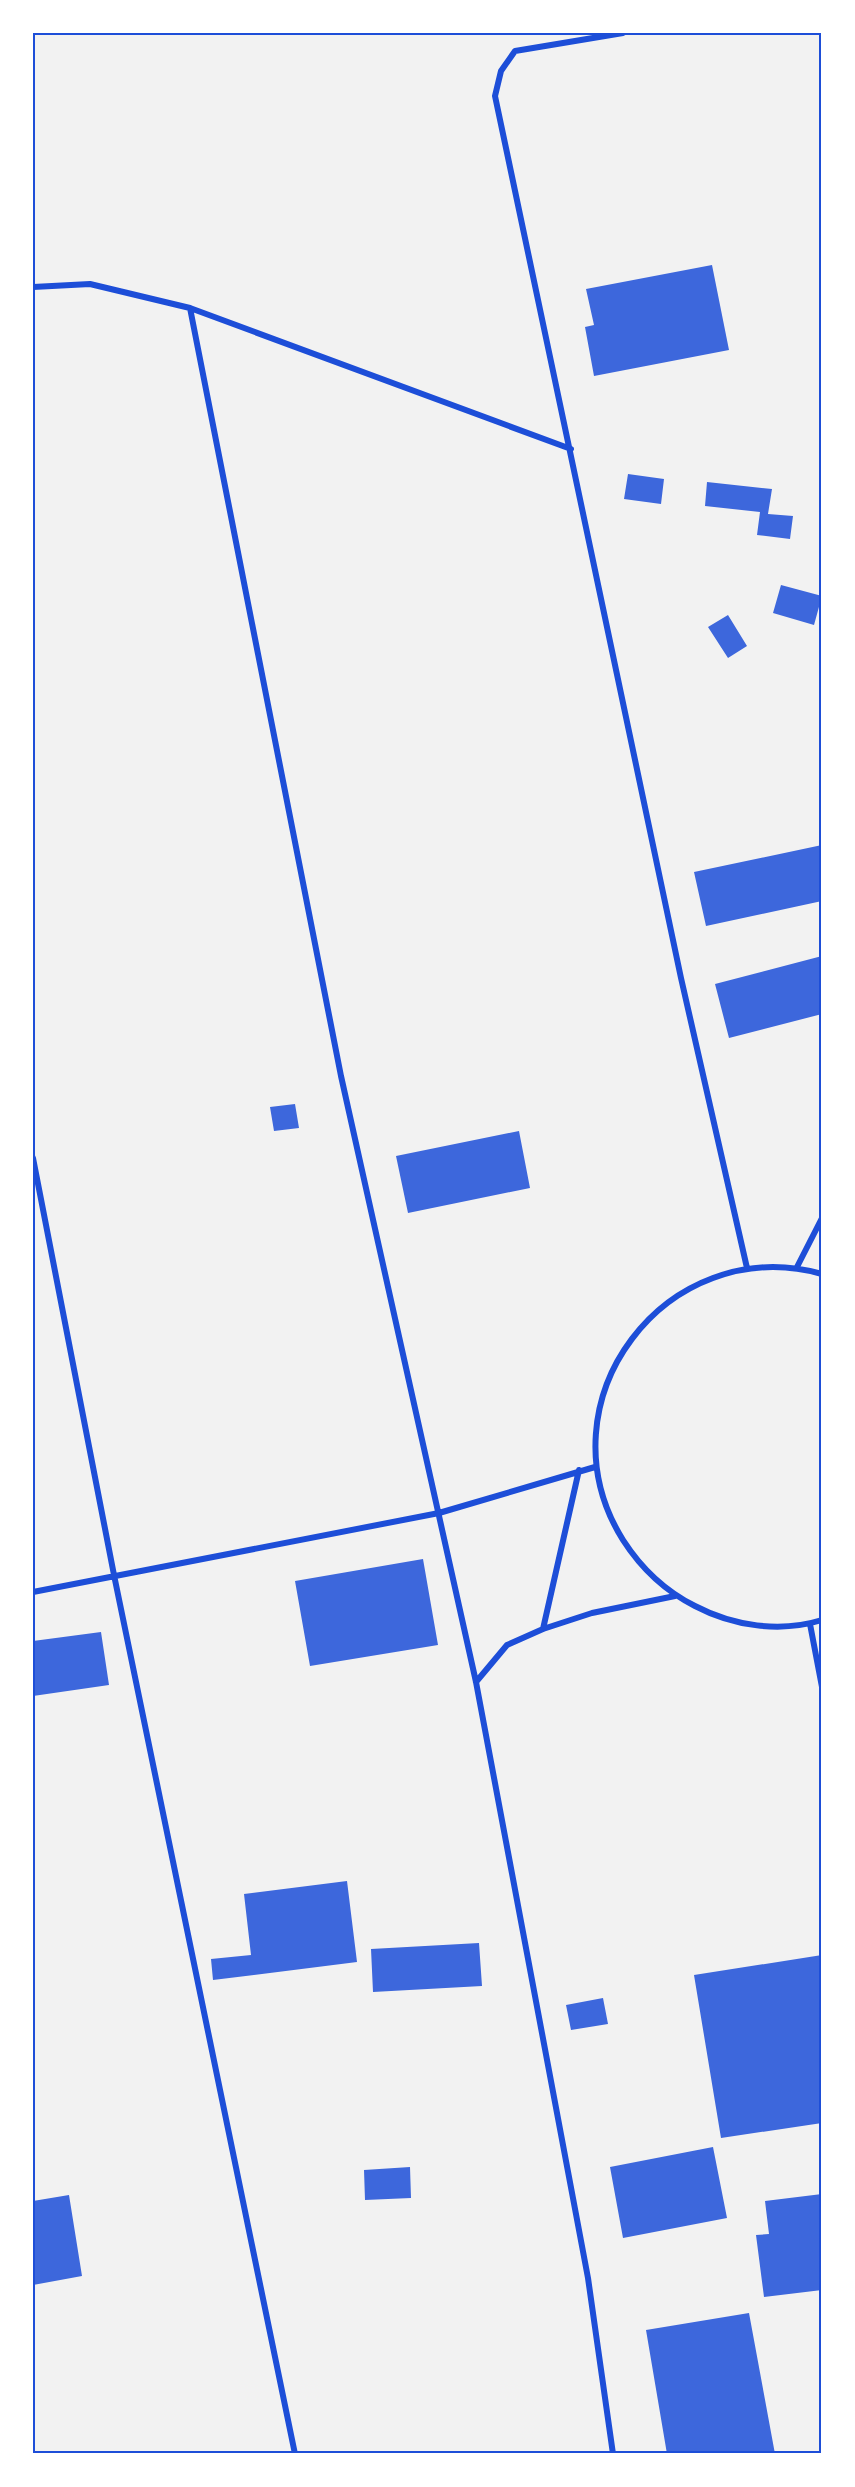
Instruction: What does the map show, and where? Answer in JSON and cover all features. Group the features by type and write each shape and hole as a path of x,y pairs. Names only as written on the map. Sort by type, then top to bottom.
{"street":[{"path":"623,33 515,51 501,71 495,96 572,450 681,978 747,1268"},
{"path":"33,287 90,284 190,308 572,450"},
{"path":"190,308 341,1077 476,1682 588,2278 613,2454"},
{"path":"33,1158 114,1575 295,2454"},
{"path":"797,1267 822,1218"},
{"path":"822,1274 797,1267 747,1268 703,1281 663,1304 631,1337 608,1377 596,1421 595,1467 608,1517 636,1561 675,1596 716,1617 763,1627 810,1624 822,1620"},
{"path":"33,1592 439,1513 595,1467"},
{"path":"543,1629 579,1470"},
{"path":"476,1682 507,1645 543,1629 592,1613 675,1596"},
{"path":"810,1624 822,1687"}],"building":[{"path":"712,265 729,350 594,376 585,327 594,325 586,289"},
{"path":"628,474 664,479 661,504 624,499"},
{"path":"707,482 772,489 768,514 793,516 790,539 757,535 760,512 705,506"},
{"path":"781,585 822,596 814,625 773,613"},
{"path":"728,615 747,646 728,658 708,627"},
{"path":"822,845 822,901 706,926 694,872"},
{"path":"822,956 822,1014 729,1038 715,984"},
{"path":"295,1104 299,1128 274,1131 270,1107"},
{"path":"519,1131 530,1188 408,1213 396,1156"},
{"path":"423,1559 438,1645 310,1666 295,1581"},
{"path":"101,1632 109,1685 33,1696 33,1641"},
{"path":"347,1881 357,1962 213,1980 211,1959 251,1955 244,1894"},
{"path":"479,1943 482,1986 373,1992 371,1949"},
{"path":"822,1955 822,2123 721,2138 694,1975"},
{"path":"603,1998 608,2024 571,2030 566,2005"},
{"path":"713,2147 727,2218 623,2238 610,2167"},
{"path":"410,2167 411,2198 365,2200 364,2170"},
{"path":"822,2194 822,2290 764,2297 756,2235 769,2234 765,2201"},
{"path":"69,2195 82,2276 33,2285 33,2201"},
{"path":"749,2313 775,2454 667,2454 646,2330"}]}
